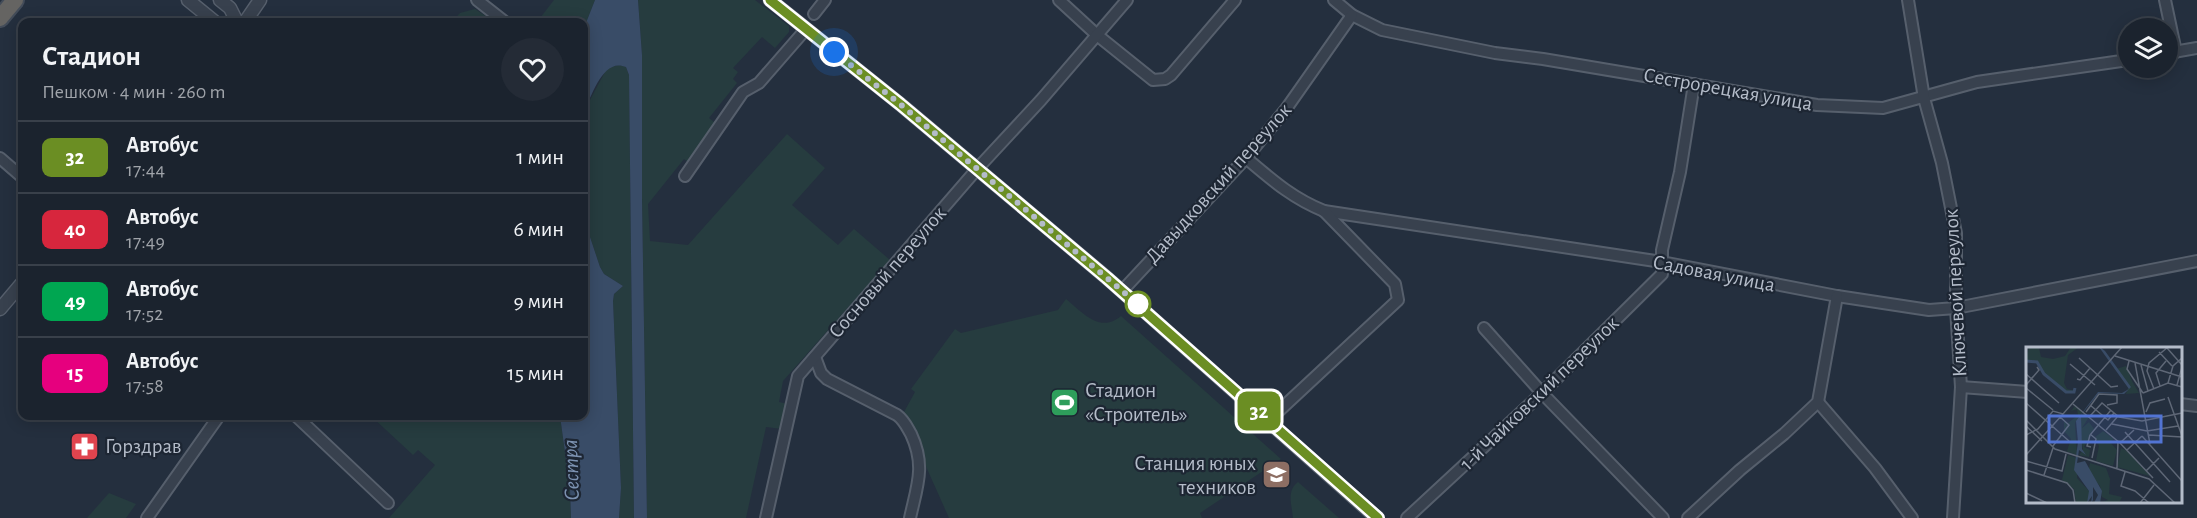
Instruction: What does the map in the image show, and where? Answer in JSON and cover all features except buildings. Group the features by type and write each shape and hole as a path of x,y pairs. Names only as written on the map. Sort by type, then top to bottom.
{"highway":[{"path":"0,18 15,0"}],"street":[{"path":"188,0 210,18"},
{"path":"220,0 230,8 235,18"},
{"path":"248,18 260,0"},
{"path":"477,0 500,18"},
{"path":"770,0 900,104 1122,291 1269,420 1370,516"},
{"path":"814,14 825,0"},
{"path":"1059,0 1153,80 1165,79 1171,75 1236,0"},
{"name":"Сосновый переулок","path":"766,518 798,376 976,169 1041,100 1127,0"},
{"name":"Сестрорецкая улица","path":"1334,0 1352,15 1382,30 1495,53 1817,105 1883,108 1977,82 2118,61"},
{"name":"Ключевой переулок","path":"1908,0 1924,98 1942,163 1956,234 1956,308 1961,387 1953,518"},
{"path":"2165,0 2167,18"},
{"name":"Давыдковский переулок","path":"1122,291 1246,158 1286,110 1352,15"},
{"path":"685,176 743,92 759,83 806,29"},
{"path":"2178,51 2197,48"},
{"name":"1-й Чайковский переулок","path":"1407,518 1542,393 1662,274 1662,250 1680,172 1694,84"},
{"path":"0,158 18,174"},
{"name":"Садовая улица","path":"1246,158 1282,189 1302,202 1324,211 1662,262 1837,296 1929,310 1956,308 2197,261"},
{"path":"1269,420 1398,300 1395,284 1324,211"},
{"path":"0,309 18,288"},
{"path":"1688,518 1818,402 1837,296"},
{"path":"1484,328 1542,393 1663,518"},
{"path":"815,357 821,373 827,380 897,416 906,425 917,448 920,463 910,518"},
{"path":"1961,387 2026,392"},
{"path":"1818,402 1875,468 1912,518"},
{"path":"2182,404 2197,406"},
{"path":"147,518 216,420"},
{"path":"300,420 388,503"}],"green space":[{"path":"554,0 595,0 588,18 540,18"},
{"path":"638,0 755,0 789,26 789,32 775,48 762,37 733,68 738,72 733,79 737,83 709,118 719,126 692,165 684,159 648,204 650,241 688,245 787,134 825,168 792,205 838,245 854,229 890,260 783,381 779,402 788,404 782,429 766,427 746,518 647,518 642,55"},
{"path":"475,9 489,18 456,18 460,13"},
{"path":"620,65 626,67 629,75 634,518 619,518 621,488 613,301 614,294 623,286 604,274 588,231 588,104 610,67"},
{"name":"Стадион «Строитель»","path":"1066,299 1085,315 1099,322 1106,323 1121,316 1281,459 1200,513 1202,518 949,518 924,462 924,449 904,412 915,392 911,389 955,329 961,333 1058,310"},
{"path":"375,420 561,420 570,488 571,518 389,518 435,465 418,450 413,455"},
{"path":"1298,482 1339,518 1293,518 1291,494"},
{"path":"109,493 136,504 126,518 87,518"}],"water":[{"path":"595,0 638,0 642,55 647,518 634,518 629,75 626,67 618,65 611,68 599,80 588,103 588,18"},
{"name":"Сестра","path":"588,231 604,274 623,286 614,294 613,301 621,488 619,518 571,518 570,488 561,420 588,420"}],"bus line":[{"name":"32","path":"770,0 900,104 1107,278 1378,518"}],"place":[{"name":"Стадион «Строитель»","path":"1064,402"},
{"name":"Горздрав","path":"84,446"},
{"name":"Станция юных техников","path":"1277,475"}],"route":[{"path":"834,52 900,104 1138,304"}]}
